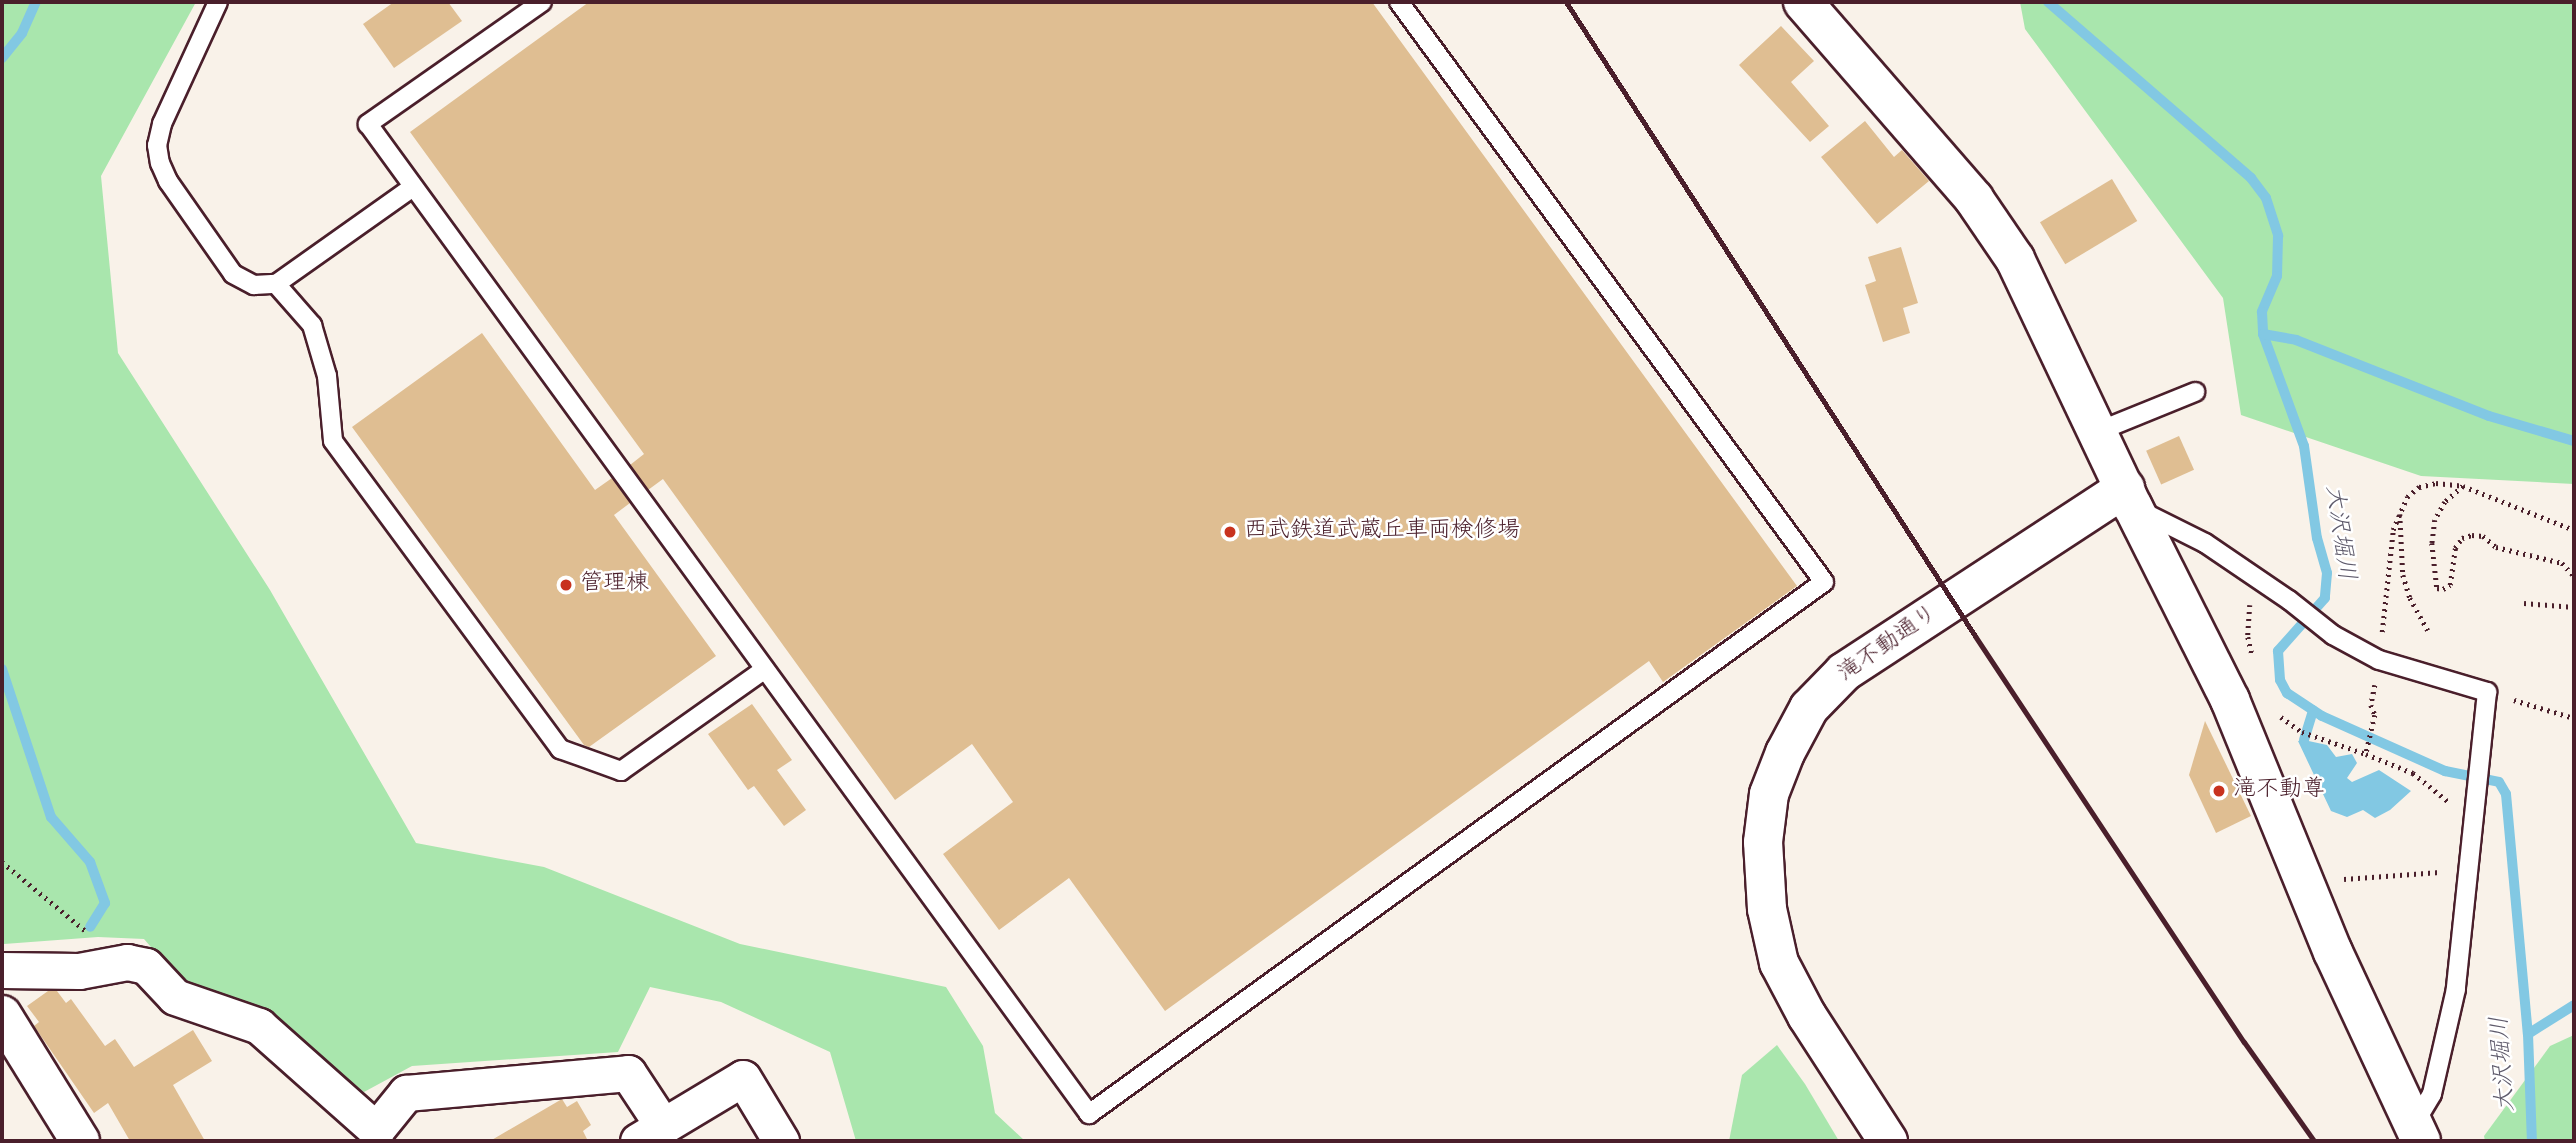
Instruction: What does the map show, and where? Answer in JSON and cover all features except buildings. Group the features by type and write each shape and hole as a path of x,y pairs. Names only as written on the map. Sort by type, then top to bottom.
{"street":[{"path":"1803,2 1974,199 2015,259 2129,498 2230,700 2333,952 2417,1133"},
{"name":"滝不動通り","path":"1888,1141 1808,1016 1779,963 1766,895 1763,842 1769,794 1785,753 1809,708 1844,672 2129,498"},
{"path":"2,970 79,971 127,962 146,966 175,997 259,1026 376,1130 406,1093 628,1073 650,1134 743,1078 781,1141"},
{"path":"2,1015 80,1141"}],"lane":[{"path":"218,2 162,124 157,145 160,163 168,181 233,274 254,285 276,284 413,187"},
{"path":"542,2 368,124 1089,1114 1824,582 1398,2"},
{"path":"276,284 312,325 327,376 333,441 560,749 621,771 765,669"},
{"path":"2099,431 2194,392"},
{"path":"2129,498 2205,543 2289,600 2333,635 2379,660 2487,692 2456,989 2432,1094 2417,1133"}],"path":[{"path":"2366,754 2375,715 2371,705 2379,660 2390,549 2400,509 2407,497 2419,487 2437,483 2463,486 2574,530"},
{"path":"2463,486 2445,502 2435,520 2432,543 2437,588 2443,589 2449,585 2455,548 2462,538 2472,535 2483,536 2496,547 2562,563 2574,576"},
{"path":"2400,509 2403,575 2410,598 2428,630"},
{"path":"2255,577 2248,637 2257,664"},
{"path":"2524,603 2574,607"},
{"path":"2487,692 2574,718"},
{"path":"2277,708 2282,719 2302,732 2413,773 2443,800 2475,816"},
{"path":"2,862 83,931"},
{"path":"2338,877 2346,880 2469,870"}],"green space":[{"path":"2,2 196,2 101,176 118,353 270,590 416,843 544,867 740,944 946,987 983,1046 995,1113 1025,1141 856,1141 830,1052 721,1002 650,987 618,1052 412,1066 364,1092 265,1011 181,982 144,939 98,937 4,944"},
{"path":"2020,2 2574,2 2574,484 2421,476 2241,415 2223,298 2025,29"},
{"path":"2574,1035 2574,1141 2485,1141 2484,1136 2550,1046"},
{"path":"1777,1045 1805,1084 1839,1141 1729,1141 1742,1075"}],"water":[{"path":"2298,741 2327,745 2336,757 2352,754 2357,763 2347,778 2352,782 2379,770 2411,791 2390,810 2375,818 2363,810 2347,817 2331,811"}],"waterway":[{"path":"2,58 22,33 36,2"},
{"name":"大沢堀川","path":"2048,2 2251,178 2266,198 2278,236 2277,276 2262,312 2263,334 2304,446 2317,538 2327,573 2325,598 2278,651 2280,680 2287,693 2322,716 2445,771 2499,782 2506,794 2528,1034 2532,1141"},
{"path":"2263,334 2296,340 2489,416 2574,441"},
{"path":"2,669 51,817 90,862 105,903 90,927"},
{"path":"2304,740 2313,710"},
{"path":"2528,1034 2574,1005"}],"railway":[{"path":"1566,2 1975,636 2244,1042 2314,1141"}],"place":[{"name":"西武鉄道武蔵丘車両検修場","path":"1230,532"},
{"name":"管理棟","path":"566,585"},
{"name":"滝不動尊","path":"2219,791"}]}
